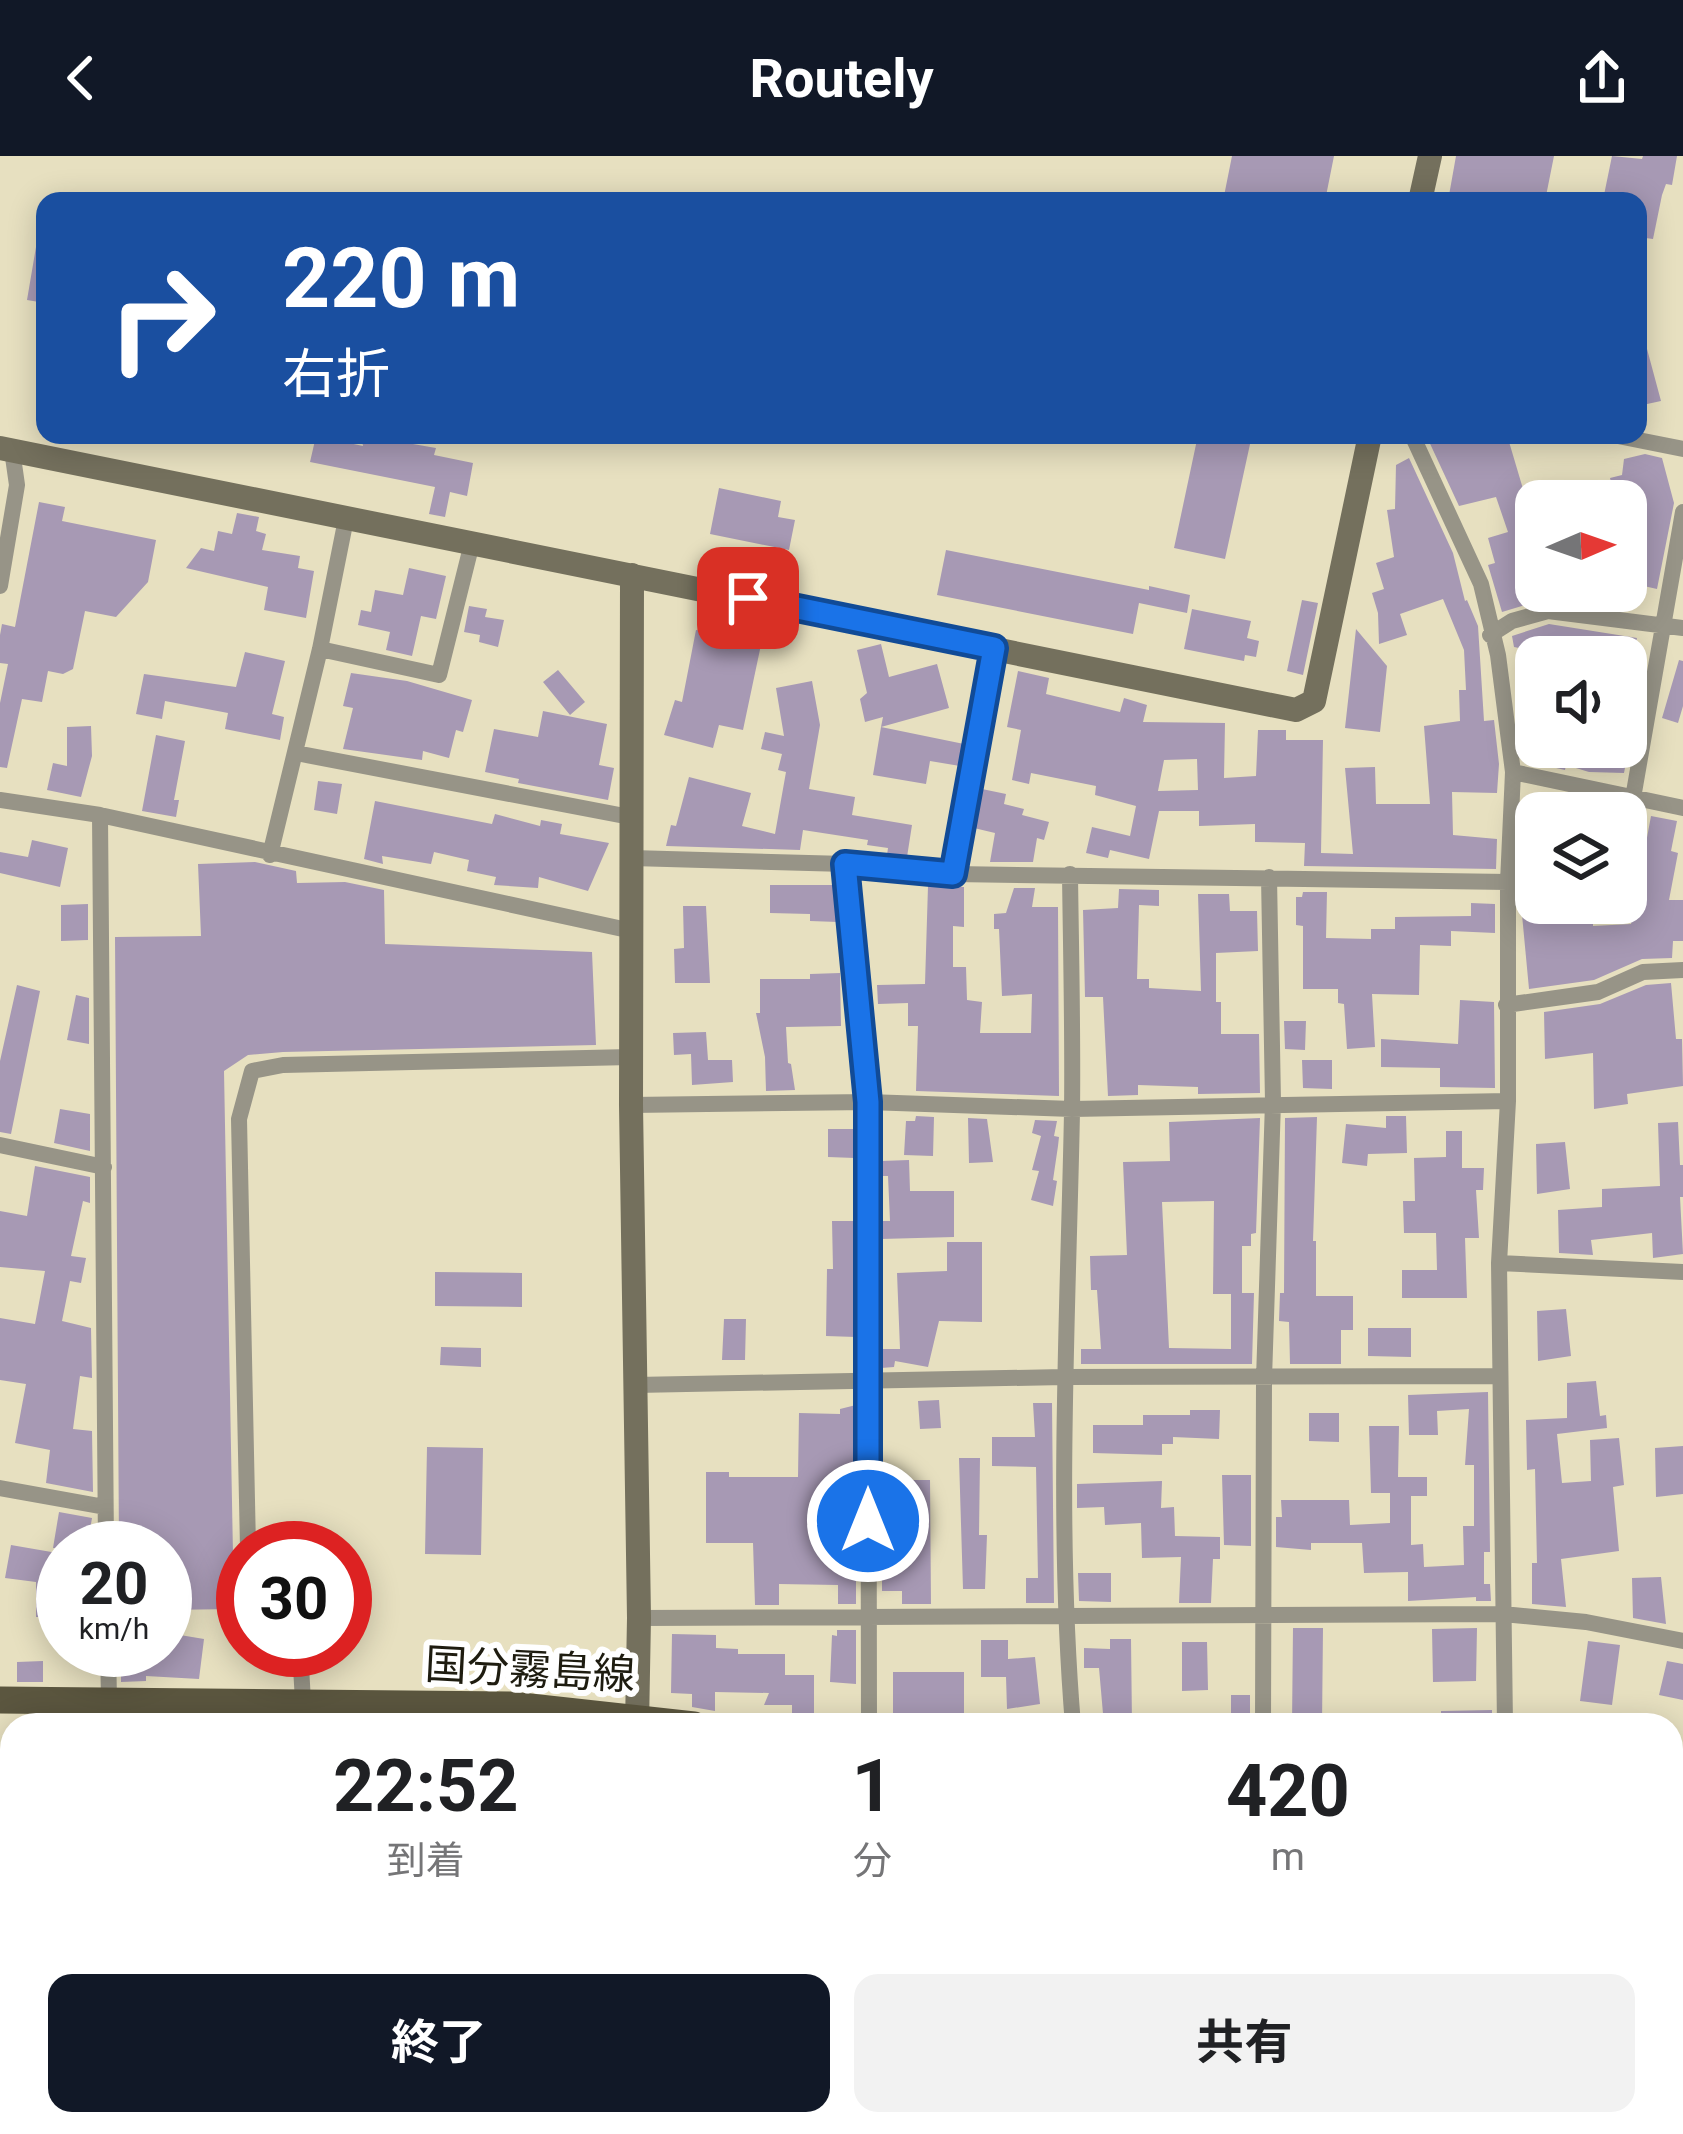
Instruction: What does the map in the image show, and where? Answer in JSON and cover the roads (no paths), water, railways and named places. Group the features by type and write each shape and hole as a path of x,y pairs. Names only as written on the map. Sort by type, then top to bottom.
{"main road":[{"name":"国分霧島線","path":"0,1700 105,1712 303,1702 512,1705 568,1713"}],"street":[{"path":"1422,192 1430,156"},
{"path":"1647,442 1683,449"},
{"path":"0,586 17,484 6,449 1296,710 1314,701 1368,444"},
{"path":"1416,444 1481,584 1498,655 1513,772 1508,1101 1499,1263 1505,1713"},
{"path":"1634,792 1683,512"},
{"path":"270,855 346,518"},
{"path":"320,649 440,675 472,543"},
{"path":"632,575 636,1713"},
{"path":"1490,635 1512,621 1548,611 1683,628"},
{"path":"953,874 994,648"},
{"path":"296,752 630,817"},
{"path":"1513,772 1605,792"},
{"path":"0,800 100,815 632,931"},
{"path":"1647,801 1683,808"},
{"path":"100,815 105,1521"},
{"path":"632,859 845,864 953,874 1508,882"},
{"path":"845,864 868,1102 869,1713"},
{"path":"1070,874 1072,1108 1064,1377 1064,1617 1071,1713"},
{"path":"1263,1713 1264,1378 1273,1102 1269,877"},
{"path":"1506,1005 1598,992 1643,972 1683,970"},
{"path":"247,1521 238,1119 252,1071 283,1066 631,1057"},
{"path":"631,1105 868,1102 1072,1108 1508,1101"},
{"path":"0,1145 104,1167"},
{"path":"1499,1263 1683,1272"},
{"path":"635,1385 1499,1376"},
{"path":"0,1488 105,1507"},
{"path":"639,1618 1503,1615 1605,1625 1683,1641"},
{"path":"105,1712 107,1677"},
{"path":"302,1677 303,1702"}]}
